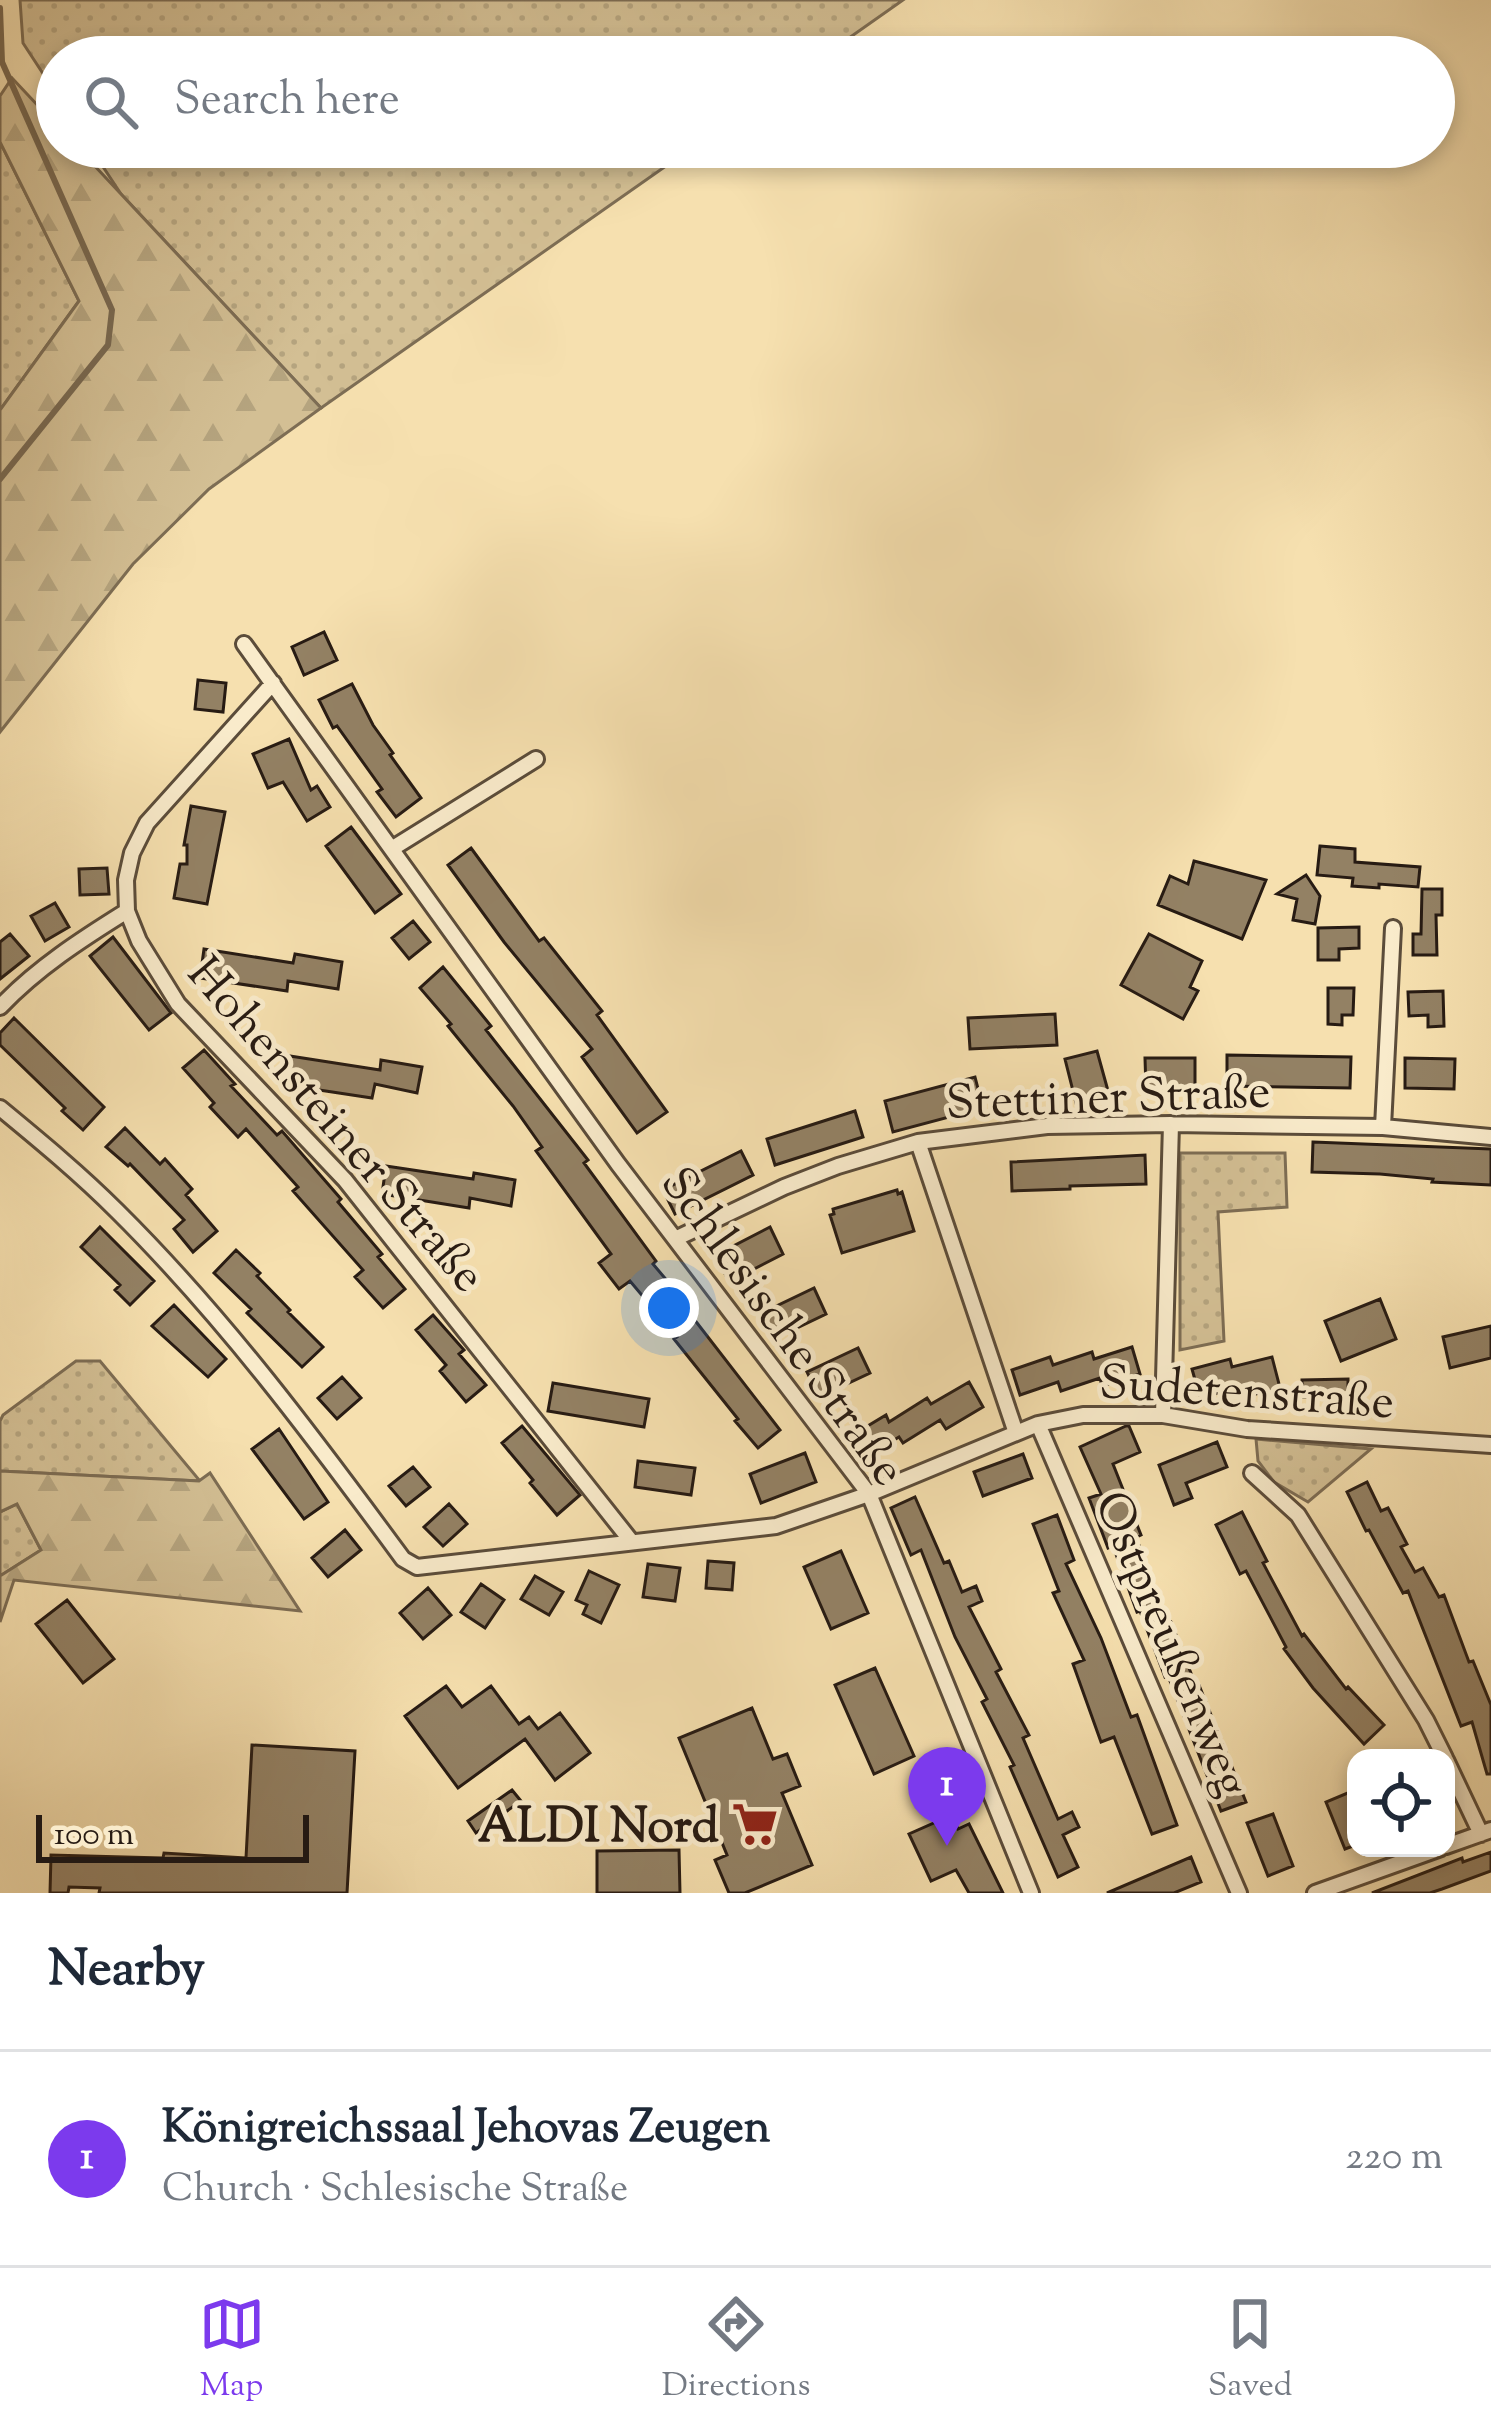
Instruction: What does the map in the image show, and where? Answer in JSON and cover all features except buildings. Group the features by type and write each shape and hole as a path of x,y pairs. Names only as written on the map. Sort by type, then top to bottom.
{"street":[{"name":"Schlesische Straße","path":"244,644 675,1238 869,1494 1031,1893"},
{"path":"0,1007 70,946 127,910 126,880 132,853 147,824 273,683"},
{"path":"393,848 536,759"},
{"name":"Hohensteiner Straße","path":"127,910 153,967 178,1004 344,1180 631,1541"},
{"path":"1383,1127 1393,928"},
{"name":"Sudetenstraße","path":"0,1108 120,1214 224,1327 403,1559 417,1567 776,1526 869,1494 1038,1424 1082,1415 1163,1415 1246,1429 1491,1445"},
{"path":"1163,1415 1171,1124"},
{"name":"Stettiner Straße","path":"675,1238 784,1187 918,1142 1048,1126 1171,1124 1383,1127 1491,1136"},
{"path":"918,1142 1016,1432"},
{"name":"Ostpreußenweg","path":"1038,1424 1239,1893"},
{"path":"1252,1473 1298,1515 1441,1749"},
{"path":"1455,1775 1486,1832 1455,1843"},
{"path":"1315,1893 1416,1857"}],"green space":[{"path":"20,0 903,0 852,36 36,36 36,63 23,43"},
{"path":"12,78 36,104 36,168 97,168 321,408 209,489 133,564 0,732 0,410 79,301 0,142 0,96"},
{"path":"0,142 79,301 0,410"},
{"path":"104,168 663,168 321,408 121,194"},
{"path":"1180,1153 1285,1153 1287,1207 1218,1212 1224,1341 1180,1350"},
{"path":"76,1361 100,1361 200,1481 0,1471 3,1415"},
{"path":"1256,1439 1371,1449 1308,1502 1274,1482 1258,1461"},
{"path":"0,1471 199,1481 210,1473 300,1611 14,1580 0,1622 0,1576 41,1550 17,1504 0,1512"},
{"path":"17,1504 41,1550 0,1576 0,1512"}],"waterway":[{"path":"0,8 2,62 36,139"},
{"path":"0,479 108,345 112,310 49,168"}],"place":[{"name":"ALDI Nord","path":"755,1824"},
{"name":"Königreichssaal Jehovas Zeugen","path":"947,1846"}]}
